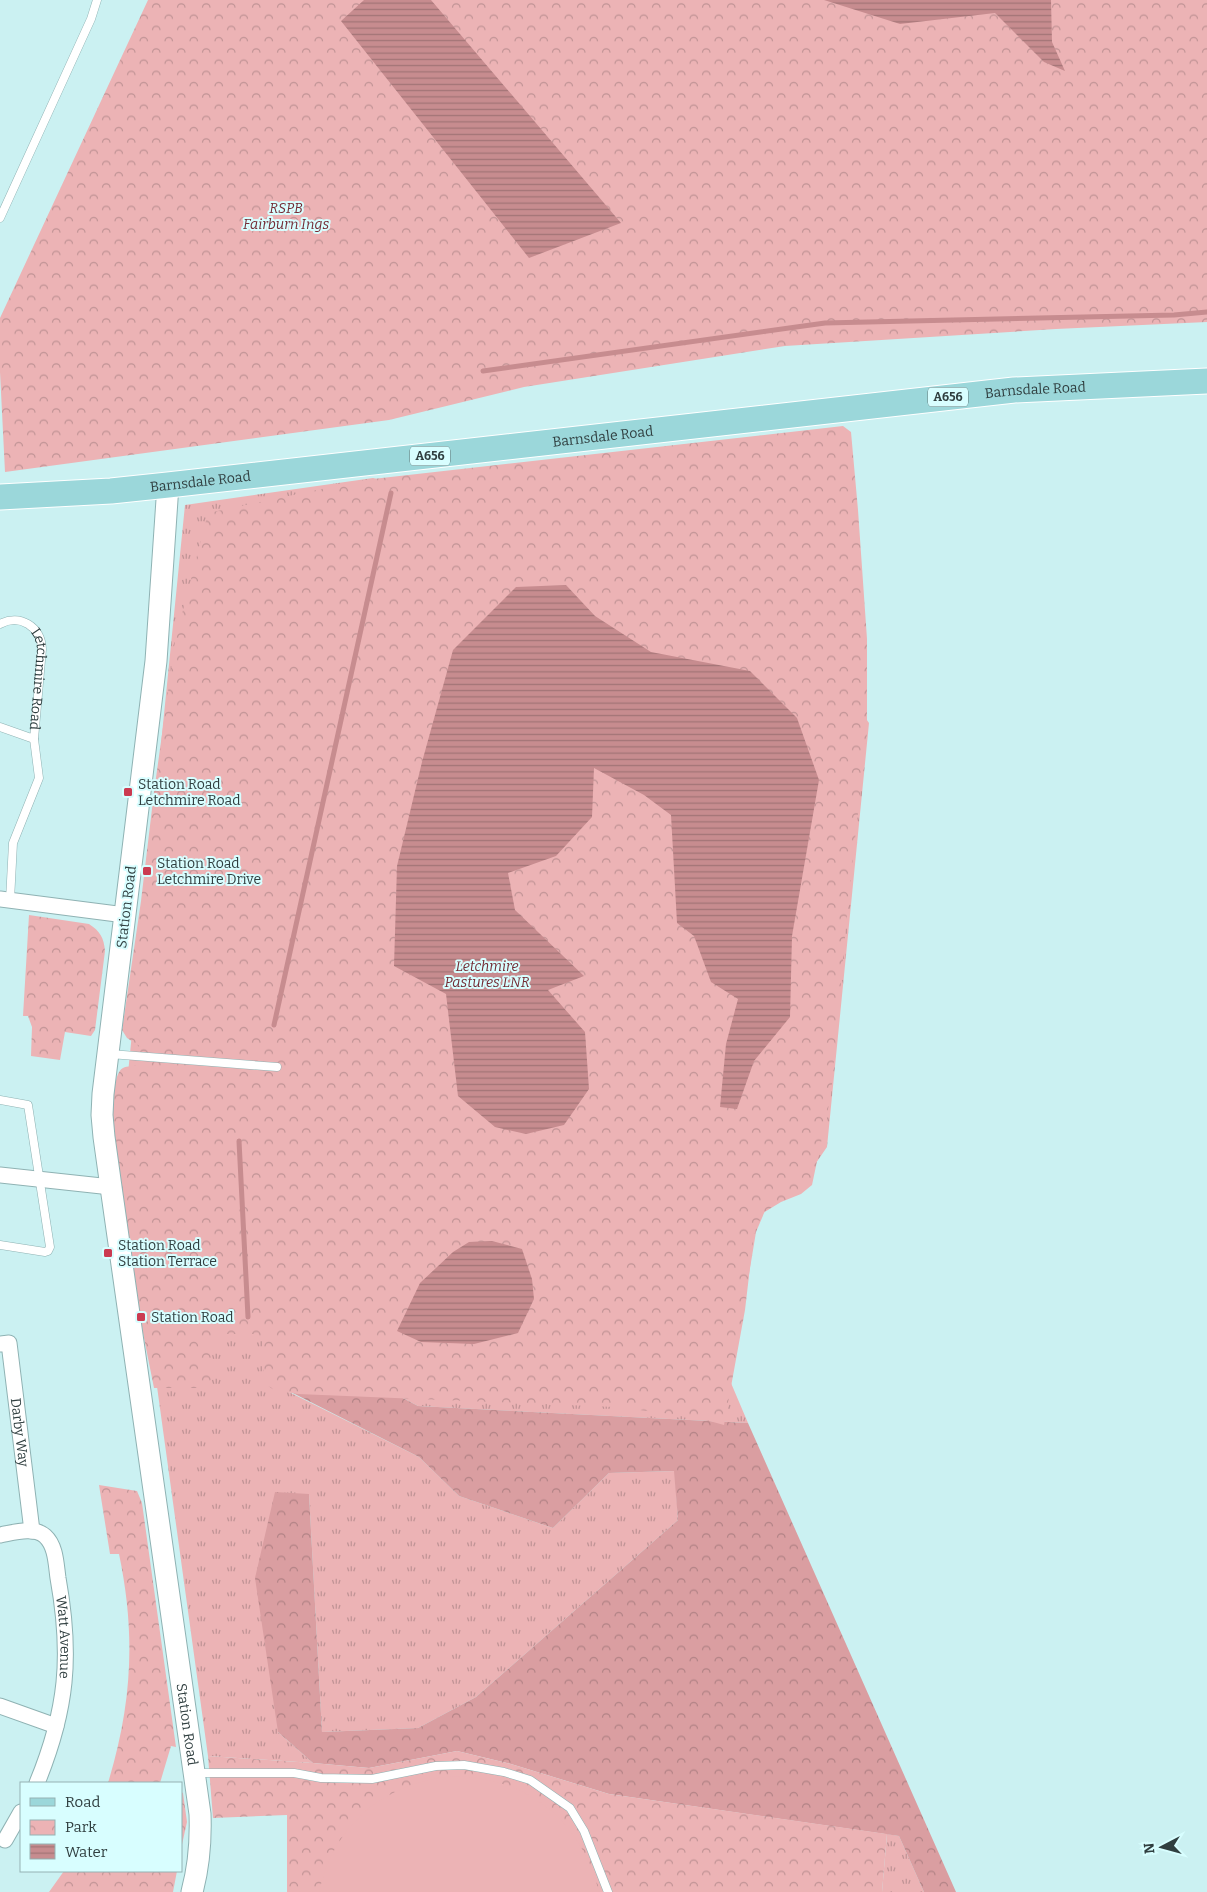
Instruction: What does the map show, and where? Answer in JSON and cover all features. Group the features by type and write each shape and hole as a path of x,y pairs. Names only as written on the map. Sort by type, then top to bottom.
{"main road":[{"name":"Barnsdale Road","path":"0,497 111,491 168,485 1014,390 1207,381"}],"street":[{"name":"Station Road","path":"168,485 156,661 102,1115 194,1773 201,1837 199,1859 192,1892"},
{"name":"Letchmire Road","path":"5,899 125,916"},
{"path":"0,1175 111,1187"},
{"name":"Darby Way","path":"0,1344 10,1343 32,1531"},
{"path":"0,1535 32,1531"},
{"name":"Watt Avenue","path":"32,1531 44,1535 53,1548 65,1615 66,1667 64,1694 56,1726 37,1782"},
{"path":"0,1706 56,1726"},
{"path":"2,1841 20,1814"}],"lane":[{"path":"0,218 91,19 97,0"},
{"name":"Letchmire Road","path":"0,624 8,620 21,620 32,626 40,636 42,649 34,739 39,778 13,843 5,899"},
{"name":"Letchmire Road","path":"0,727 34,739"},
{"path":"108,1054 277,1067"},
{"path":"0,1100 28,1105 50,1246 49,1250 44,1252 0,1245"},
{"path":"194,1773 294,1773 321,1778 372,1779 436,1766 464,1765 504,1772 530,1780 570,1808 584,1831 608,1892"}],"green space":[{"name":"RSPB Fairburn Ings","path":"148,0 1207,0 1207,322 1056,329 785,346 524,387 389,420 5,472 0,372 0,318"},
{"name":"Letchmire Pastures LNR","path":"843,426 851,432 858,510 867,639 867,734 849,892 831,1095 812,1185 801,1194 781,1202 763,1213 754,1233 745,1310 724,1425 695,1417 615,1407 298,1394 274,1390 264,1383 262,1339 257,1334 218,1334 213,1341 211,1380 203,1388 154,1388 143,1333 112,1125 113,1103 119,1071 125,1067 138,1065 141,1047 127,1038 122,1030 175,641 208,513 364,480"},
{"name":"Letchmire Pastures LNR","path":"373,478 459,502 840,681 869,723 827,1147 807,1176 770,1199 756,1232 731,1383 748,1423 418,1406 340,1365 279,1387 419,1457 459,1496 553,1528 609,1473 675,1471 678,1520 476,1697 418,1728 322,1732 309,1494 278,1732 313,1763 208,1756 122,1133 185,505"},
{"path":"29,915 89,924 99,932 104,942 105,951 95,1030 91,1036 65,1032 60,1060 31,1056 32,1027 28,1016 23,1016"},
{"path":"340,1365 418,1406 748,1423 956,1892 924,1892 899,1836 609,1794 511,1764 457,1751 369,1768 313,1763 278,1732 255,1578 275,1492 309,1494 322,1732 418,1728 476,1697 678,1520 674,1471 609,1473 553,1528 459,1496 419,1457 279,1386"},
{"path":"99,1485 137,1491 142,1503 176,1747 171,1746 160,1782 108,1782 122,1725 129,1669 128,1613 124,1584 119,1554 110,1554"},
{"path":"457,1751 511,1764 609,1794 887,1834 882,1892 287,1892 287,1815 213,1818 208,1756 369,1768"},
{"path":"451,1776 478,1778 504,1784 526,1794 546,1807 564,1823 579,1843 599,1892 319,1892 326,1868 336,1846 349,1828 365,1812 383,1798 404,1788 426,1780"},
{"path":"182,1792 183,1793 187,1822 182,1844"},
{"path":"887,1834 899,1836 924,1892 882,1892"},
{"path":"63,1872 177,1872 173,1892 49,1892"}],"water":[{"path":"364,0 431,0 621,223 529,258 341,21"},
{"path":"824,0 1051,0 1052,42 1065,71 1044,62 995,13 900,24"},
{"path":"566,585 595,616 651,652 750,671 797,718 819,780 792,936 790,1017 754,1061 737,1109 720,1107 726,1044 738,999 711,982 694,936 677,923 671,815 644,795 594,768 592,817 556,856 508,873 515,910 584,976 548,990 585,1032 589,1089 564,1125 526,1134 495,1127 458,1096 446,994 394,966 397,866 422,762 453,650 516,587"},
{"path":"492,1241 522,1249 532,1279 534,1299 518,1333 474,1344 421,1342 397,1331 420,1283 453,1252 469,1242"}],"waterway":[{"path":"483,371 825,323 1174,315 1207,312"},
{"path":"274,1025 391,493"},
{"path":"239,1141 248,1317"}],"place":[{"name":"Station Road Letchmire Road","path":"128,792"},
{"name":"Station Road Letchmire Drive","path":"147,871"},
{"name":"Station Road Station Terrace","path":"108,1253"},
{"name":"Station Road","path":"141,1317"}]}
